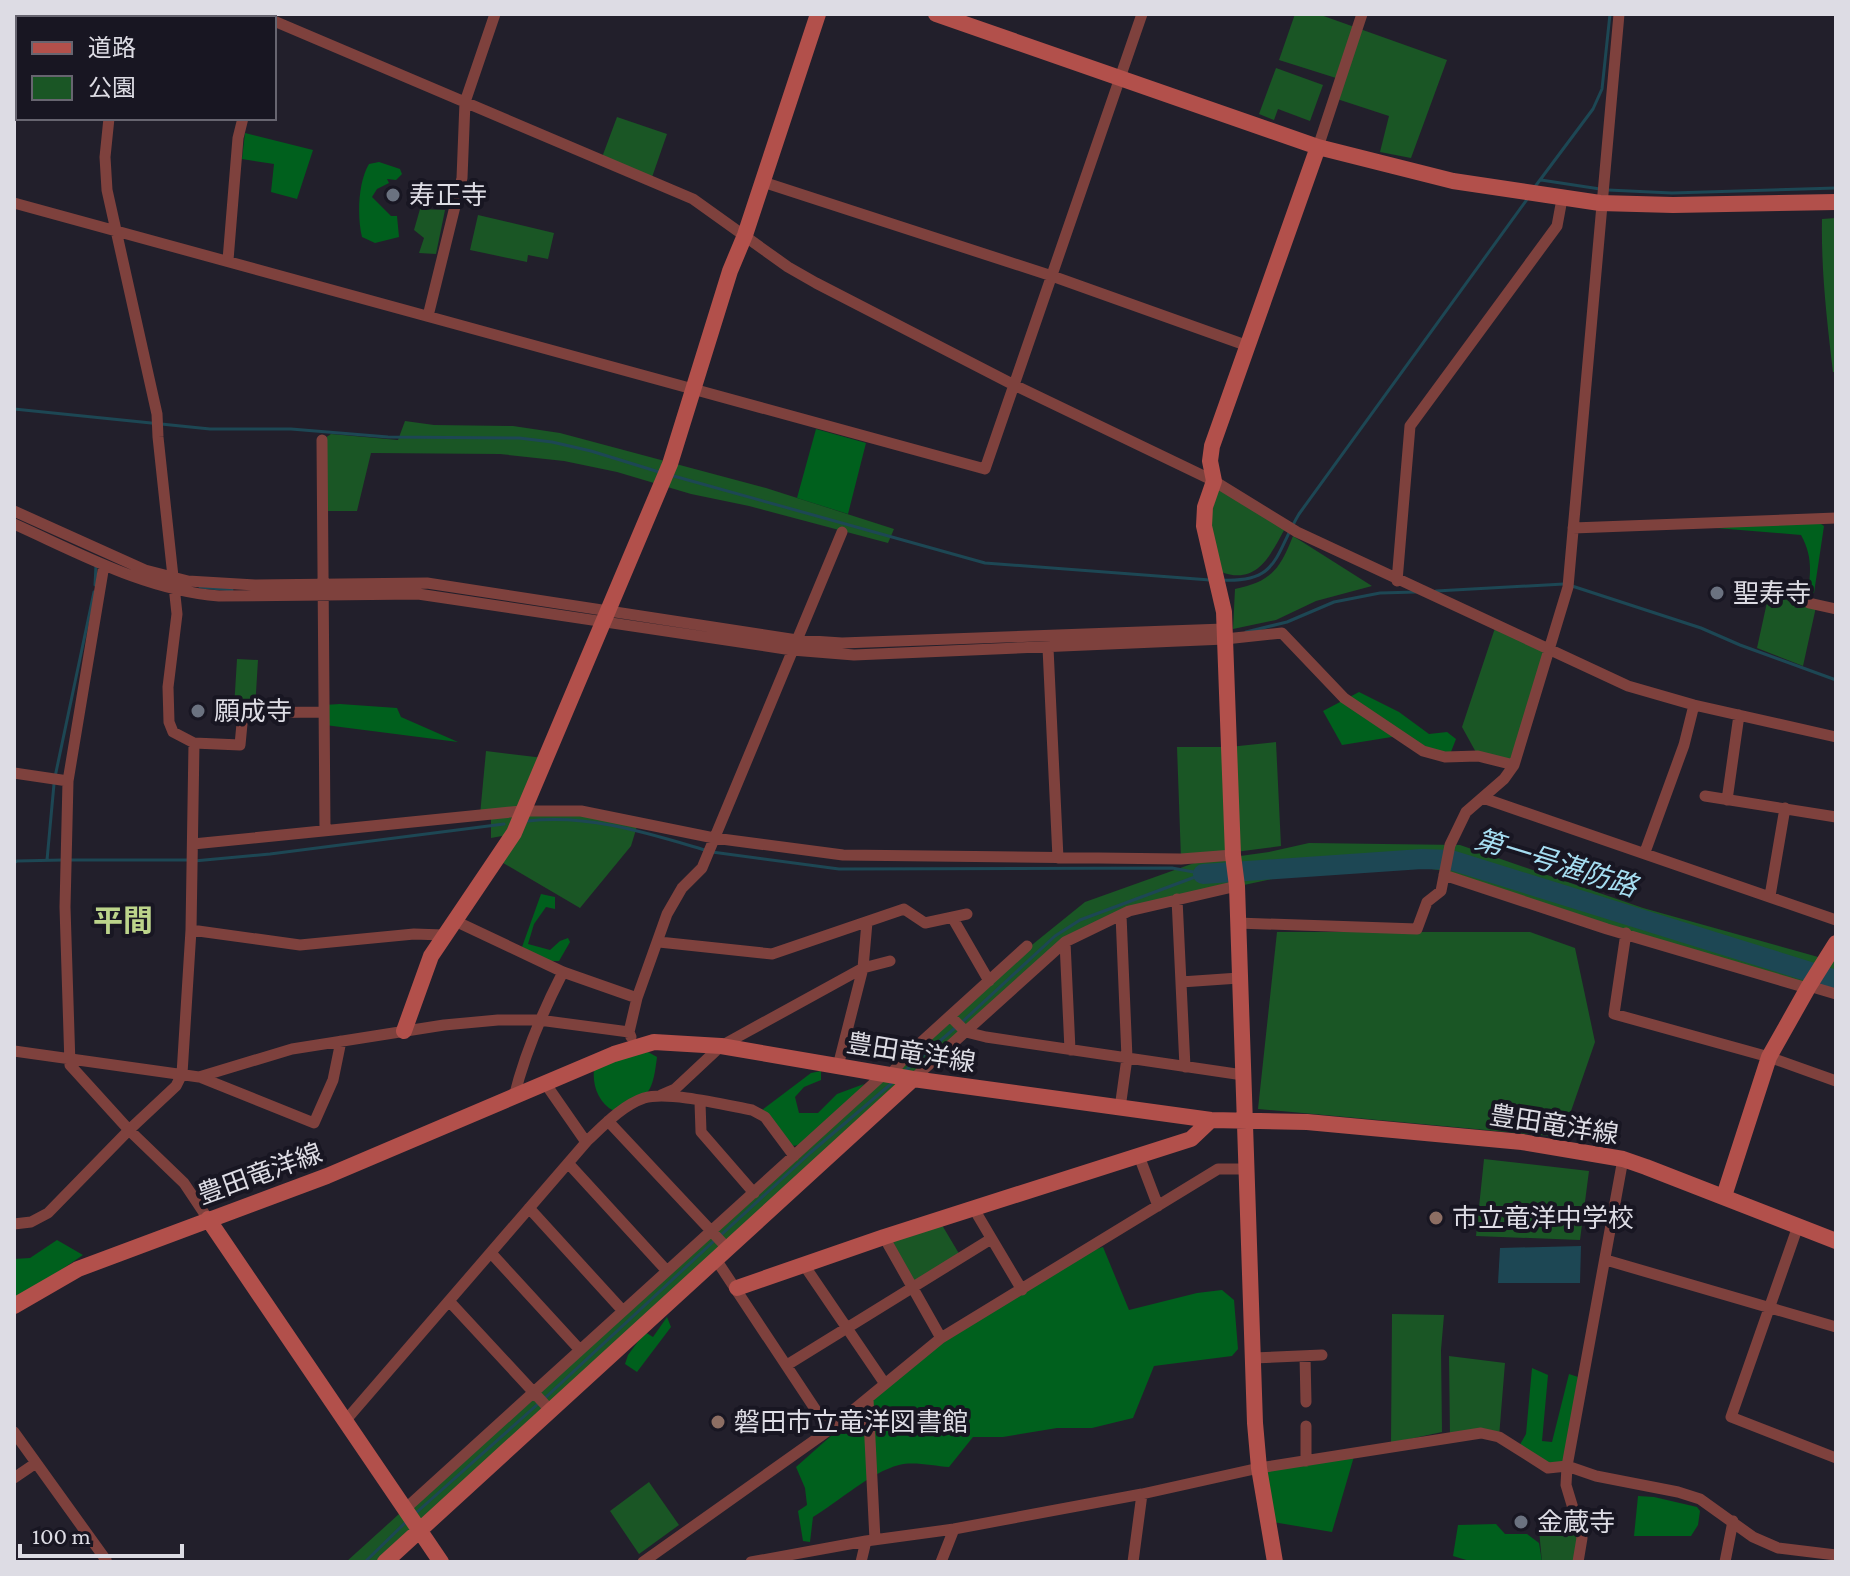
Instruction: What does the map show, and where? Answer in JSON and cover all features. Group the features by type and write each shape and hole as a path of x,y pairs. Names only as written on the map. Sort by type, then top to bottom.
{"street":[{"path":"428,316 462,178 465,102 495,14"},
{"path":"404,1031 416,992 443,935 514,833 670,464 730,271 745,235 818,14"},
{"path":"936,14 1318,147 1453,181 1600,203 1836,202"},
{"path":"14,203 985,469 1142,14"},
{"path":"1275,1562 1259,1468 1253,1358 1224,612 1204,526 1205,507 1214,481 1210,461 1212,446 1362,14"},
{"path":"1237,923 1417,929 1427,902 1441,891 1450,845 1466,812 1504,779 1514,765 1568,587 1619,14"},
{"path":"276,22 693,199 788,267 816,283 1014,385 1214,481 1297,532 1397,581 1628,686 1694,705 1836,737"},
{"path":"109,120 105,171 157,414 174,584 177,634 168,687 169,722 173,732 194,743 240,745 243,713 324,712"},
{"path":"228,260 238,138 242,120"},
{"path":"763,182 1052,276 1248,346"},
{"path":"1397,581 1410,426 1557,226 1562,199"},
{"path":"322,440 325,830"},
{"path":"14,511 174,584"},
{"path":"1573,528 1836,518"},
{"path":"14,524 136,578 174,584 418,594 604,616 854,655 1048,648 1225,634"},
{"path":"199,1077 292,1049 498,1020 539,1020 632,1039 637,998 667,914 682,888 702,868 842,532"},
{"path":"104,565 68,781 65,907 70,1065 129,1130 184,1183 441,1562"},
{"path":"1809,603 1836,609"},
{"path":"794,645 1282,633 1344,698 1423,751 1445,757 1478,756 1514,765"},
{"path":"1048,648 1058,858"},
{"path":"1645,852 1684,745 1694,705"},
{"path":"1727,800 1739,715"},
{"path":"14,1224 31,1222 48,1213 176,1086 182,1074 191,930 194,743"},
{"path":"14,773 68,781"},
{"path":"1705,796 1836,817"},
{"path":"1483,798 1836,920"},
{"path":"1770,896 1785,808"},
{"path":"193,844 522,811 581,811 714,838 843,855 1181,859 1233,855"},
{"path":"1445,873 1607,929 1836,994"},
{"path":"385,1562 1065,942 1121,915 1237,886"},
{"path":"1177,899 1185,1067"},
{"path":"659,942 772,954 904,909 925,923 967,914"},
{"path":"1120,1108 1127,1058 1121,915"},
{"path":"952,917 989,981"},
{"path":"453,920 563,972 637,998"},
{"path":"838,1066 863,968 867,922"},
{"path":"191,930 300,945 414,934 443,935"},
{"path":"1626,933 1614,1014 1769,1057 1836,1081"},
{"path":"1065,942 1070,1050"},
{"path":"1724,1196 1769,1057 1836,943"},
{"path":"405,1509 1027,946"},
{"path":"346,1420 586,1142 608,1121 641,1099 675,1089 721,1046 863,968 890,961"},
{"path":"514,1097 523,1060 563,972"},
{"path":"1181,982 1239,978"},
{"path":"950,1016 966,1032 986,1037 1243,1075"},
{"name":"豊田竜洋線","path":"14,1306 78,1269 327,1176 514,1097 632,1039 721,1046 913,1079 1211,1120 1307,1122 1522,1142 1623,1159 1836,1241"},
{"path":"14,1051 199,1077 314,1123 333,1080 341,1041"},
{"path":"545,1083 586,1142"},
{"path":"659,1095 752,1110 765,1117 794,1156"},
{"path":"700,1102 701,1132 754,1193"},
{"path":"737,1288 884,1237 1191,1139 1211,1120"},
{"path":"608,1121 712,1231 737,1288 829,1430"},
{"path":"1139,1156 1158,1206"},
{"path":"1578,1562 1582,1538 1566,1485 1567,1466 1623,1159"},
{"path":"568,1163 667,1271"},
{"path":"643,1562 829,1430 941,1338 1218,1169 1245,1169"},
{"path":"529,1208 623,1311"},
{"path":"974,1209 1022,1290"},
{"path":"1798,1226 1731,1417 1836,1458"},
{"path":"884,1237 941,1338"},
{"path":"787,1365 991,1239"},
{"path":"491,1253 580,1350"},
{"path":"1606,1260 1836,1327"},
{"path":"804,1265 885,1384"},
{"path":"449,1301 551,1411"},
{"path":"1253,1358 1322,1355"},
{"path":"1305,1356 1306,1402"},
{"path":"861,1562 870,1540 868,1399"},
{"path":"1306,1426 1306,1461"},
{"path":"14,1432 106,1560 104,1562"},
{"path":"751,1562 870,1540 954,1529 1142,1494 1259,1468 1481,1433 1499,1437 1548,1468 1567,1466 1596,1476 1700,1499 1753,1537 1778,1548 1836,1555"},
{"path":"14,1478 36,1463"},
{"path":"1133,1562 1142,1494"},
{"path":"1725,1562 1733,1521"},
{"path":"941,1562 954,1529"}],"green space":[{"path":"1295,14 1318,14 1447,60 1411,158 1380,152 1389,116 1334,98 1336,78 1279,60"},
{"path":"1276,68 1323,85 1310,121 1278,109 1274,120 1259,114"},
{"path":"617,117 667,134 650,183 601,160"},
{"path":"245,133 313,150 297,199 271,192 274,164 242,159"},
{"path":"379,162 400,169 402,174 396,180 387,179 389,183 377,189 372,197 391,216 397,216 399,237 375,243 362,237 359,220 365,171 369,164"},
{"path":"420,209 445,210 436,254 419,253 424,238 414,230"},
{"path":"478,215 554,233 548,259 528,255 527,262 470,250"},
{"path":"1836,218 1836,372 1833,372 1823,277 1822,219"},
{"path":"405,421 434,425 513,426 560,433 766,488 894,529 888,543 691,494 617,472 564,461 500,454 371,453 357,511 327,511 322,440 331,434 398,440"},
{"path":"816,429 866,443 848,514 797,498"},
{"path":"1218,488 1287,525 1269,556 1254,571 1234,575 1221,572 1210,520"},
{"path":"1818,522 1824,526 1814,593 1808,592 1810,563 1801,535 1716,528"},
{"path":"1293,536 1372,586 1316,601 1276,620 1233,629 1235,589 1266,578 1273,572"},
{"path":"1769,593 1816,607 1803,666 1757,648"},
{"path":"1496,625 1545,647 1514,765 1478,756 1462,727"},
{"path":"237,659 258,660 255,709 234,708"},
{"path":"1359,692 1399,712 1429,734 1447,732 1456,739 1449,757 1398,736 1342,745 1323,711"},
{"path":"324,705 397,708 401,717 458,742 325,725"},
{"path":"1276,742 1281,846 1181,859 1177,747 1229,747"},
{"path":"486,751 544,758 521,811 581,811 638,823 631,846 580,908 498,860 502,836 491,838 491,814 480,815"},
{"path":"1309,843 1460,845 1643,908 1836,962 1836,994 1654,941 1445,871 1425,868 1326,870 1155,904 1061,947 384,1562 346,1562 992,977 1085,902 1197,862"},
{"path":"541,894 555,897 555,909 546,907 534,924 528,944 550,950 568,938 570,942 559,961 548,961 522,947"},
{"path":"1277,932 1530,932 1575,948 1595,1042 1562,1137 1258,1109"},
{"path":"648,1052 657,1057 647,1093 614,1111 603,1102 596,1090 595,1062"},
{"path":"821,1071 821,1080 804,1087 795,1097 799,1113 818,1113 837,1094 864,1084 824,1131 793,1146 762,1110 811,1073"},
{"path":"1484,1159 1589,1171 1580,1240 1476,1236"},
{"path":"939,1220 961,1257 910,1283 884,1237"},
{"path":"57,1240 83,1255 14,1302 14,1259 30,1258"},
{"path":"1103,1247 1129,1310 1222,1290 1234,1300 1238,1349 1232,1356 1154,1366 1133,1418 1092,1428 1057,1428 1003,1437 973,1437 949,1467 911,1463 888,1469 813,1517 810,1542 803,1541 798,1511 807,1505 805,1488 796,1467 941,1338 1076,1256"},
{"path":"1392,1314 1444,1315 1441,1350 1442,1432 1391,1443"},
{"path":"667,1317 671,1327 637,1372 625,1364 645,1332 653,1337"},
{"path":"1449,1356 1505,1363 1499,1437 1450,1438"},
{"path":"1532,1368 1548,1375 1542,1441 1552,1442 1569,1374 1578,1377 1565,1463 1548,1468 1518,1448 1526,1434"},
{"path":"1355,1453 1332,1532 1267,1521 1259,1468"},
{"path":"649,1482 679,1525 639,1554 610,1511"},
{"path":"1638,1496 1697,1507 1700,1511 1698,1525 1691,1536 1634,1536"},
{"path":"1575,1522 1582,1538 1578,1562 1542,1562 1539,1530"},
{"path":"1496,1524 1505,1534 1527,1534 1539,1543 1542,1562 1473,1562 1453,1556 1458,1525"}],"water":[{"path":"1581,1246 1580,1283 1498,1283 1500,1248"}],"waterway":[{"path":"1534,188 1593,109 1602,89 1610,14"},
{"path":"1541,180 1600,189"},
{"path":"1608,190 1672,193 1836,188"},
{"path":"1221,580 1254,577 1272,564 1299,514 1528,198"},
{"path":"14,409 210,429 291,429 388,437 519,438 591,451 659,472"},
{"path":"670,475 985,563 1210,580"},
{"path":"95,585 96,565"},
{"path":"1436,591 1564,584"},
{"path":"1572,586 1701,628 1836,680"},
{"path":"200,587 232,590"},
{"path":"55,777 94,592"},
{"path":"1246,632 1287,622 1334,602 1380,593 1416,592"},
{"path":"47,860 54,784"},
{"path":"528,821 596,823 705,850"},
{"path":"194,861 504,824"},
{"path":"712,852 839,869 1172,868 1199,873"},
{"name":"第一号湛防路","path":"1203,874 1422,859 1451,860 1836,980"},
{"path":"14,863 63,860"},
{"path":"71,860 187,860"},
{"path":"961,1023 1055,936 1080,920 1203,874"},
{"path":"906,1070 955,1028"},
{"path":"721,1235 892,1083"},
{"path":"545,1398 715,1240"},
{"path":"417,1512 539,1403"},
{"path":"365,1562 408,1520"}],"place":[{"name":"寿正寺","path":"393,195"},
{"name":"聖寿寺","path":"1717,593"},
{"name":"願成寺","path":"198,711"},
{"name":"市立竜洋中学校","path":"1436,1218"},
{"name":"磐田市立竜洋図書館","path":"718,1422"},
{"name":"金蔵寺","path":"1521,1522"}],"district":[{"name":"平間","path":"123,920"}]}
